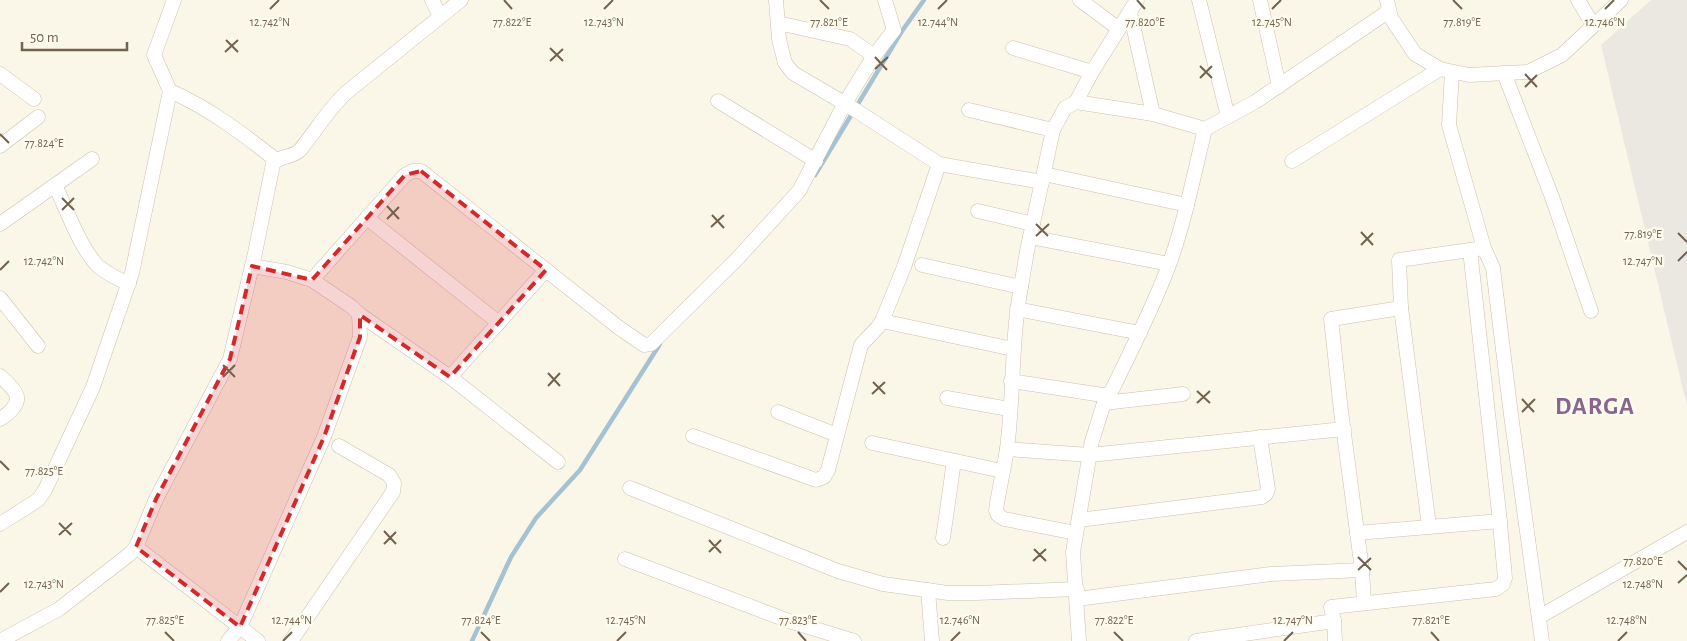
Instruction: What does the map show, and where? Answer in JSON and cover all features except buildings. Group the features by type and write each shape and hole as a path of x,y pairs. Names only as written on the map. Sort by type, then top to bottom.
{"street":[{"path":"0,524 38,500 45,490 93,386 129,284 170,91 154,55 174,0"},
{"path":"432,0 440,16"},
{"path":"0,641 59,609 131,553 136,547 156,499 230,359 273,164 276,160 296,154 336,102 461,0"},
{"path":"776,0 779,39 785,64 793,73 847,104 939,164 1043,178 1186,205"},
{"path":"312,280 405,175 413,171 421,171 618,328 644,345 652,344 738,259 799,191 874,56 894,30 885,0"},
{"path":"1080,0 1119,29"},
{"path":"1138,0 1092,72 1076,102 1065,108 1053,130 1017,309 1006,449 996,510 998,515 1004,519 1078,527 1262,497 1268,489 1260,437"},
{"path":"1199,0 1228,117"},
{"path":"1260,0 1280,86"},
{"path":"1578,0 1593,26"},
{"path":"1076,102 1153,114 1205,129 1280,86 1388,6 1391,18 1414,54 1446,70 1469,75 1528,72 1562,55 1621,0"},
{"path":"1130,12 1153,114"},
{"path":"778,23 839,36 861,46 874,56"},
{"path":"1013,48 1092,72"},
{"path":"1292,161 1446,70"},
{"path":"1336,641 1331,607 1496,589 1500,587 1505,578 1477,249 1449,125 1446,70"},
{"path":"0,74 34,99"},
{"path":"1504,74 1552,197 1591,311"},
{"path":"170,91 193,101 250,139 276,160"},
{"path":"718,101 816,161"},
{"path":"969,110 1053,130"},
{"path":"0,146 38,117"},
{"path":"1079,641 1073,552 1092,441 1106,400 1140,333 1169,264 1205,129"},
{"path":"0,224 92,159"},
{"path":"694,436 816,480 824,477 828,470 860,345 878,327 882,320 904,268 939,164"},
{"path":"55,185 85,248 97,265 112,276 129,284"},
{"path":"978,211 1032,231 1169,264"},
{"path":"367,218 499,323"},
{"path":"1429,526 1401,308 1399,260 1477,249"},
{"path":"1477,249 1493,268 1542,641"},
{"path":"922,265 1021,287"},
{"path":"252,266 287,272 312,280 450,377 558,462"},
{"path":"450,377 546,270"},
{"path":"0,298 38,346"},
{"path":"1364,603 1362,570 1332,319 1401,308"},
{"path":"1017,309 1140,333"},
{"path":"228,641 240,627 324,437 360,337 359,314"},
{"path":"882,320 1013,349"},
{"path":"0,376 16,394 17,399 14,406 0,419"},
{"path":"1012,381 1106,400 1183,394"},
{"path":"947,398 1009,409"},
{"path":"778,412 837,435"},
{"path":"1006,449 1090,455 1344,429"},
{"path":"872,443 1002,471"},
{"path":"291,641 393,492 394,483 389,474 340,446"},
{"path":"943,538 954,461"},
{"path":"630,488 847,574 883,584 928,590 977,593 1077,594 1271,574 1362,570"},
{"path":"1357,533 1500,521"},
{"path":"1539,617 1687,532"},
{"path":"136,547 256,640"},
{"path":"625,559 789,621 854,641"},
{"path":"928,590 932,641"},
{"path":"1196,641 1334,621"}],"highlighted area":[{"path":"421,171 546,270 450,377 360,315 360,337 324,437 240,627 136,547 156,499 230,359 252,266 312,280 405,175"}],"shaded area":[{"path":"1651,0 1687,0 1687,406 1601,45"}],"waterway":[{"path":"815,175 902,31 924,0"},
{"path":"472,641 511,557 536,518 580,470 660,344"}],"district":[{"name":"DARGA","path":"1595,405"}]}
